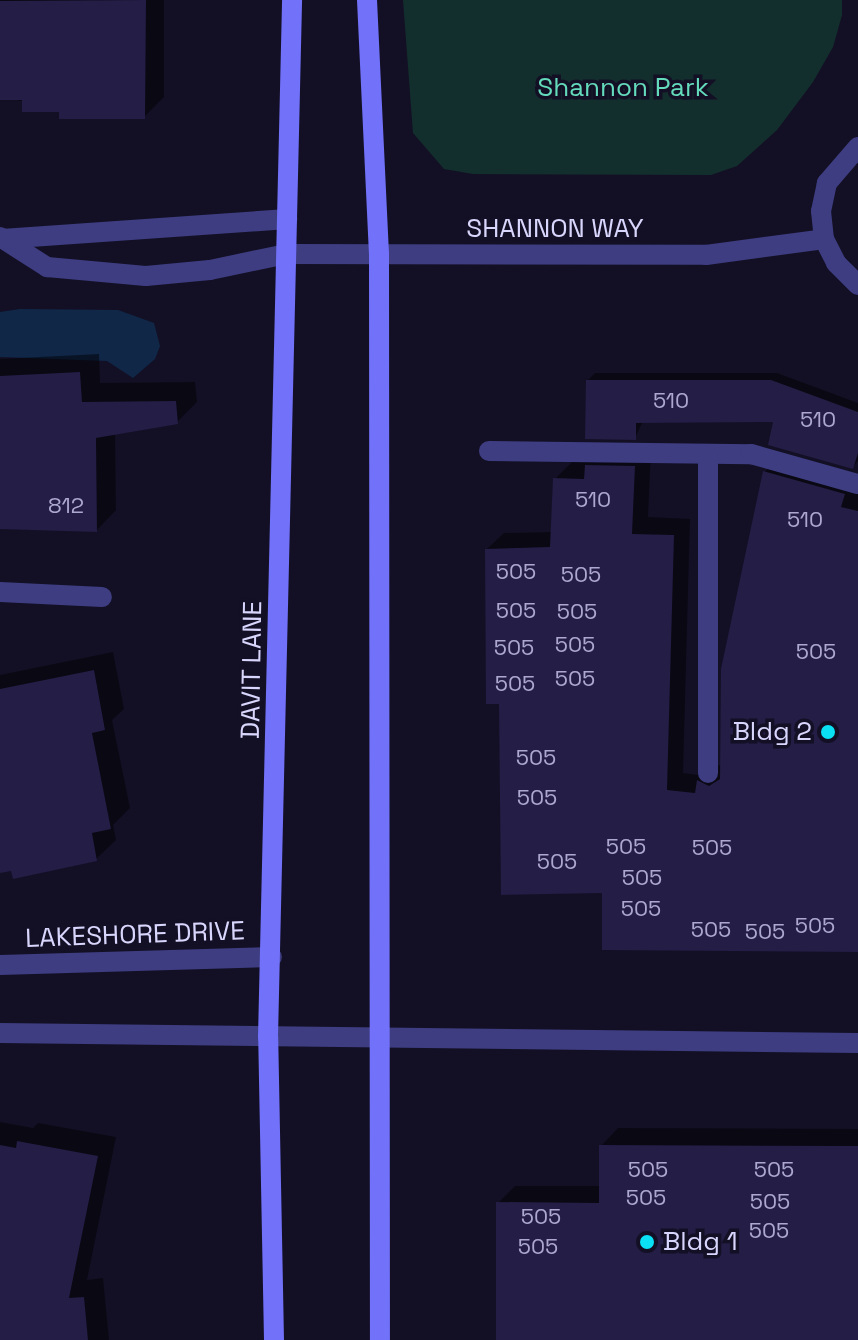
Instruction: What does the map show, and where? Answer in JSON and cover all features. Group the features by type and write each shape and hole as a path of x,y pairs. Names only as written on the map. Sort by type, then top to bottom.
{"street":[{"name":"DAVIT LANE","path":"274,1340 268,1037 292,0"},
{"path":"367,0 379,253 380,1340"},
{"path":"858,147 827,183 821,211 824,239 836,263 858,285"},
{"path":"1,238 287,219"},
{"name":"SHANNON WAY","path":"1,238 47,267 112,276 210,270 286,254 706,255 824,239"},
{"path":"489,451 708,456 751,454 858,484"},
{"path":"708,456 708,773"},
{"path":"0,592 102,597"},
{"name":"LAKESHORE DRIVE","path":"0,965 272,957"},
{"path":"0,1033 858,1043"}],"green space":[{"name":"Shannon Park","path":"403,0 842,0 842,15 833,47 813,82 777,130 737,166 711,175 473,174 444,169 413,133"}],"water":[{"path":"20,309 118,310 154,323 160,346 155,359 133,378 107,361 0,357 0,312"}],"building":[{"path":"146,0 145,119 59,119 59,112 22,112 22,100 0,100 0,1"},
{"path":"80,372 82,402 176,401 178,424 96,438 97,532 0,529 0,376"},
{"path":"586,380 771,380 858,412 858,453 853,469 768,445 773,422 636,423 636,440 585,439"},
{"path":"585,465 635,466 632,534 674,535 667,790 695,793 697,780 709,786 720,779 721,669 763,471 845,494 841,507 858,511 858,952 602,950 602,893 501,895 499,704 486,704 485,549 550,547 553,478 584,479"},
{"path":"94,670 105,730 92,733 111,829 92,833 97,861 13,879 11,871 0,873 0,689"},
{"path":"17,1141 98,1156 69,1298 84,1297 88,1340 0,1340 0,1145 16,1148"},
{"name":"Bldg 1","path":"599,1145 858,1146 858,1340 496,1340 496,1202 599,1203"}],"place":[{"name":"Bldg 2","path":"828,732"},
{"name":"Bldg 1","path":"647,1242"}]}
